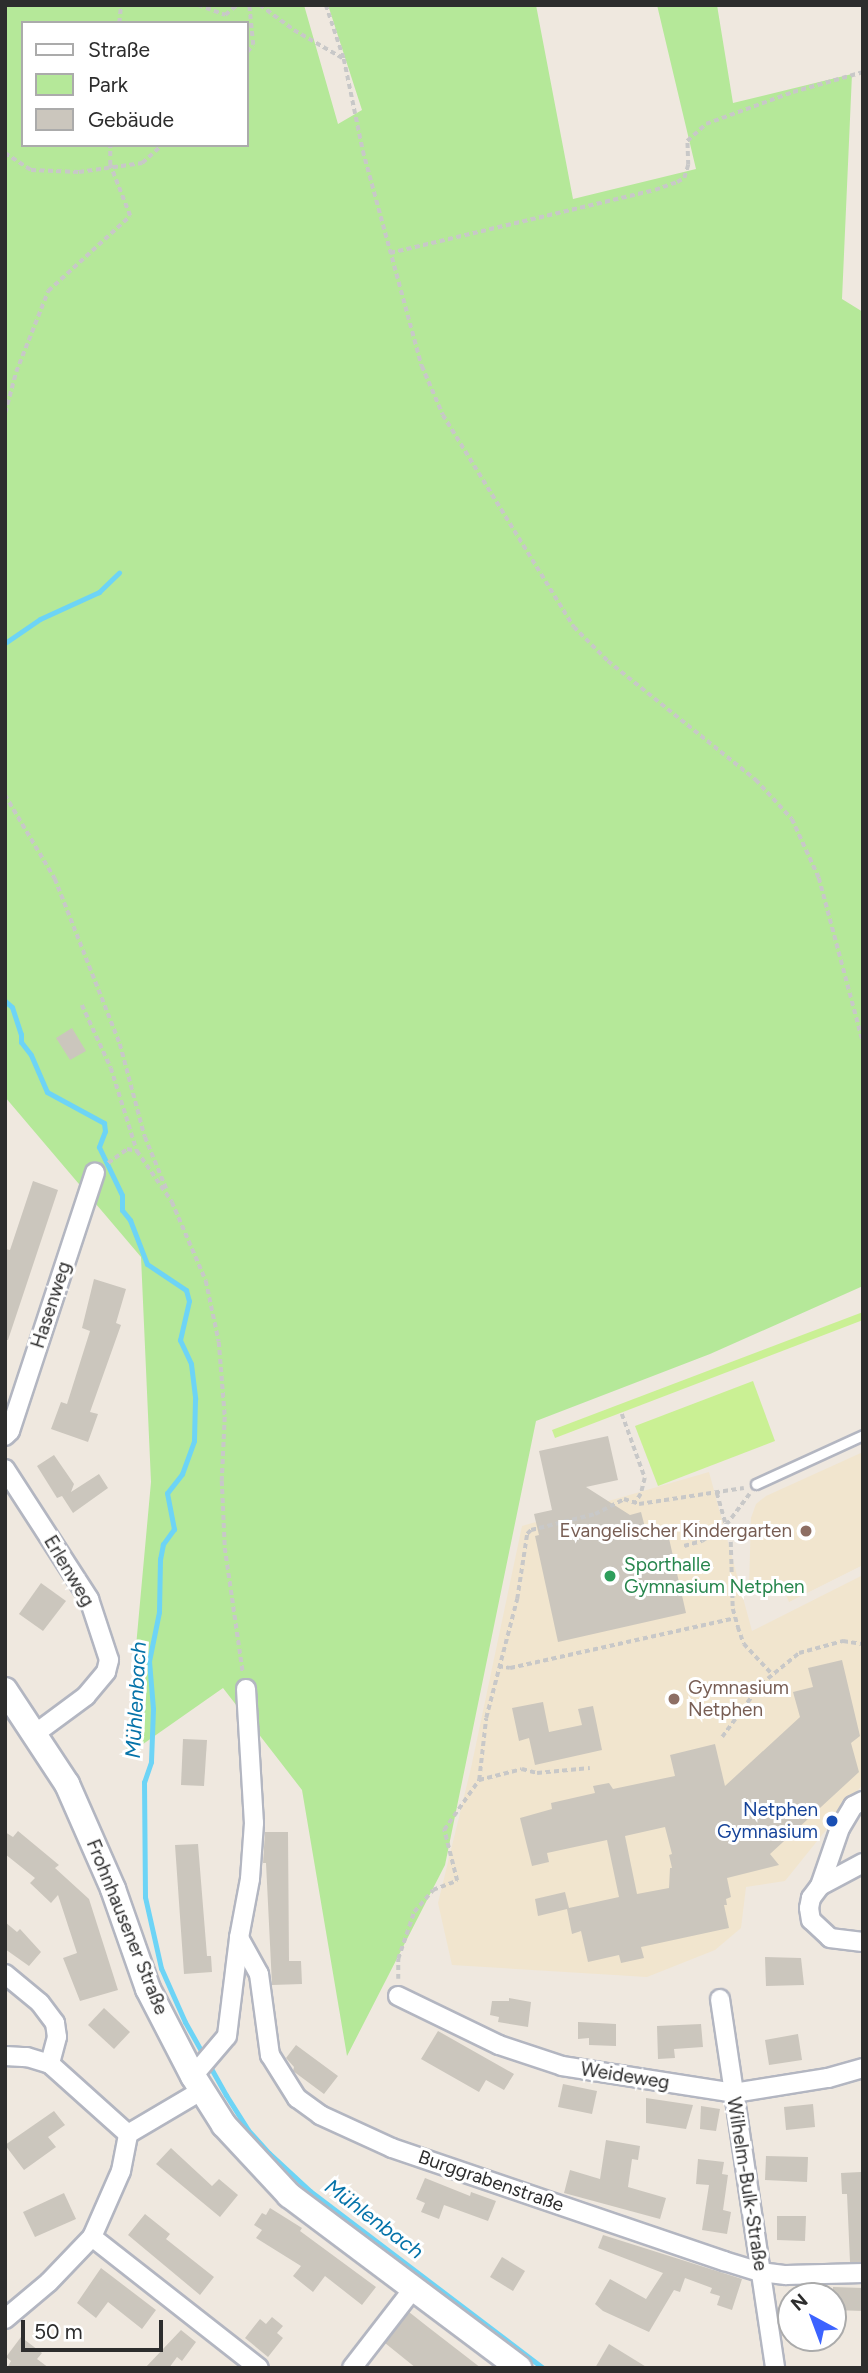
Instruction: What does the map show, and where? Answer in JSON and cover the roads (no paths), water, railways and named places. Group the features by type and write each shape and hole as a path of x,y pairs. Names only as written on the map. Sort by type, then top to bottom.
{"main road":[{"name":"Frohnhausener Straße","path":"5,1690 36,1733 67,1784 113,1889 148,1989 197,2083 224,2125 271,2179 519,2368"}],"street":[{"name":"Hasenweg","path":"5,1436 10,1431 95,1173"},
{"name":"Erlenweg","path":"5,1469 89,1599 108,1660 106,1672 86,1696 36,1733"},
{"path":"5,2319 49,2282 92,2237 121,2171 128,2134 197,2083 227,2036 239,1938 250,1879 254,1823 246,1689"},
{"path":"863,1801 853,1806 840,1828 820,1886 811,1898 811,1920 830,1938 863,1942"},
{"path":"820,1886 863,1863"},
{"name":"Burggrabenstraße","path":"239,1938 259,1974 270,2055 297,2098 320,2115 393,2148 760,2272 786,2275 863,2273"},
{"path":"5,1974 40,2003 55,2023 57,2037 50,2064"},
{"name":"Weideweg","path":"398,1996 499,2045 562,2066 733,2094 828,2078 863,2068"},
{"name":"Wilhelm-Bulk-Straße","path":"720,1999 775,2368"},
{"path":"5,2056 27,2057 50,2064 128,2134"},
{"path":"92,2237 259,2368"},
{"path":"352,2368 414,2289"}],"lane":[{"path":"756,1484 863,1435"}],"waterway":[{"path":"5,643 40,619 99,592 119,573"},
{"name":"Mühlenbach","path":"5,1001 12,1007 21,1042 31,1055 47,1092 104,1123 105,1131 99,1147 122,1195 122,1210 130,1220 147,1264 186,1290 189,1301 180,1340 191,1364 195,1399 194,1441 182,1474 167,1493 174,1529 163,1544 160,1559 159,1612 149,1661 153,1709 151,1762 144,1782 145,1897 161,1968 185,2022 226,2095 248,2130 269,2153 310,2191 543,2368"}],"place":[{"name":"Evangelischer Kindergarten","path":"806,1531"},
{"name":"Sporthalle Gymnasium Netphen","path":"610,1576"},
{"name":"Gymnasium Netphen","path":"674,1699"},
{"name":"Netphen Gymnasium","path":"832,1821"}]}
